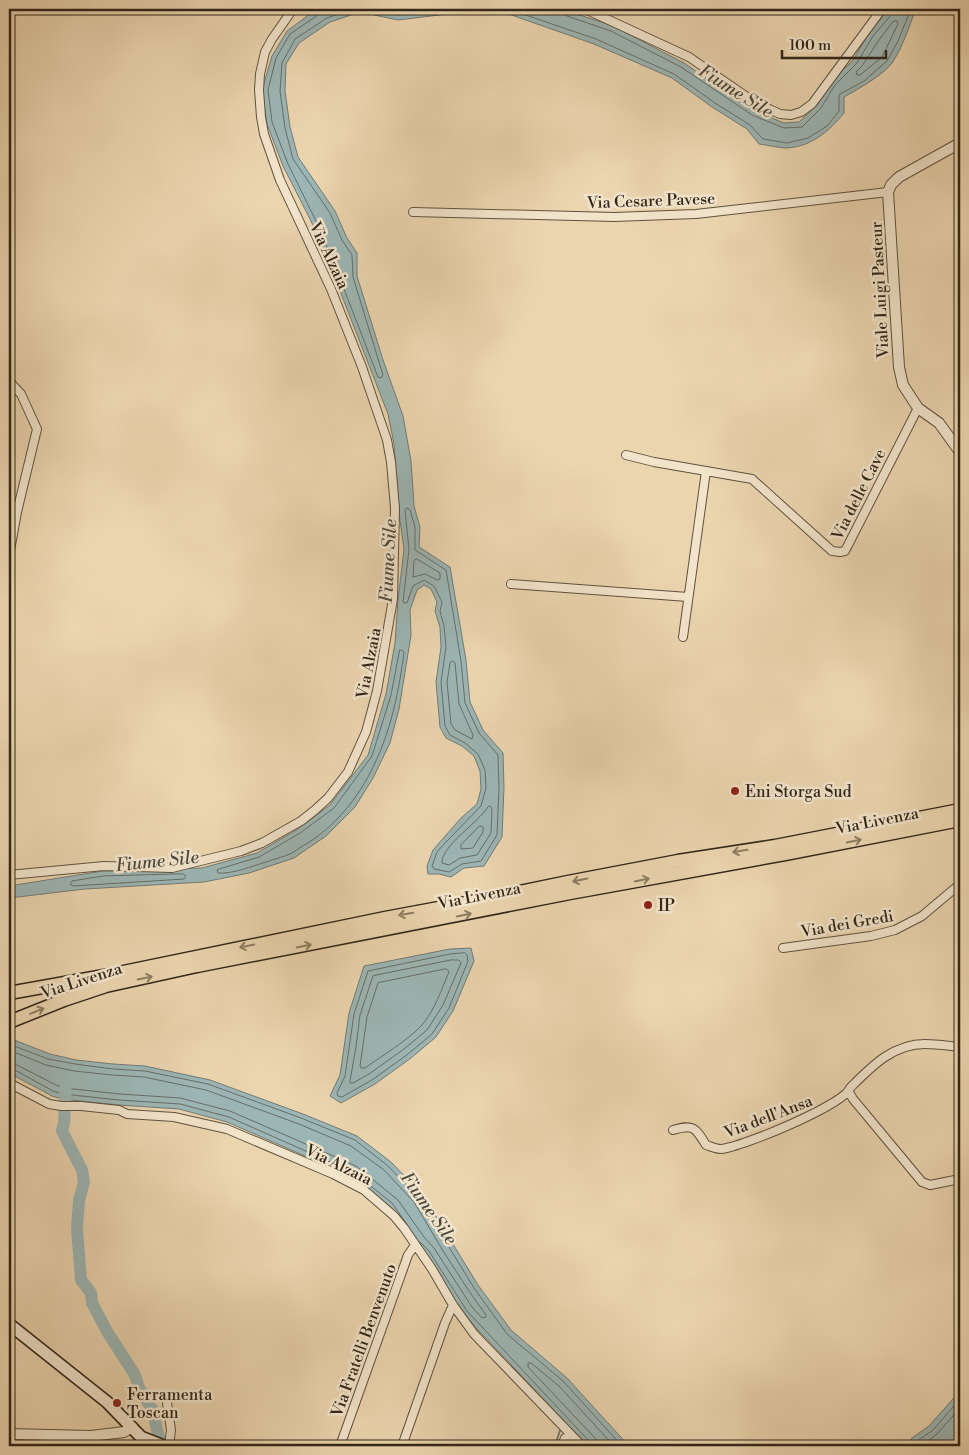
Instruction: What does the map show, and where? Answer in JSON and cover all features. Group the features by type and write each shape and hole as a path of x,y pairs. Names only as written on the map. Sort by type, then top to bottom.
{"highway":[{"name":"Via Livenza","path":"9,992 113,974 568,882 678,861 784,844 960,810"},
{"name":"Via Livenza","path":"9,1022 106,986 197,966 570,893 960,820"}],"main road":[{"path":"9,1324 107,1402 141,1437 164,1446"}],"street":[{"name":"Via Alzaia","path":"9,875 104,866 172,868 241,851 262,843 300,821 328,798 348,772 366,732 377,691 393,600 395,527 391,462 387,440 362,367 331,289 280,180 260,117 260,74 265,52 293,9"},
{"path":"585,9 689,57 750,99 780,114 791,115 801,112 812,104 882,9"},
{"path":"888,192 891,185 899,177 960,143"},
{"name":"Via Cesare Pavese","path":"414,212 614,217 687,214 888,192"},
{"name":"Viale Luigi Pasteur","path":"888,192 899,367 903,385 918,408 939,423 960,452"},
{"path":"9,381 21,394 37,429 17,512 9,556"},
{"name":"Via delle Cave","path":"626,455 654,462 752,479 832,551 840,552 845,551 918,408"},
{"path":"683,637 706,471"},
{"path":"511,584 688,597"},
{"name":"Via dei Gredi","path":"784,948 876,935 896,930 922,916 960,884"},
{"name":"Via dell'Ansa","path":"672,1130 687,1126 693,1128 699,1133 706,1145 720,1149 755,1139 830,1105 849,1092 850,1088 879,1060 901,1048 924,1044 960,1047"},
{"name":"Via Alzaia","path":"11,1084 49,1104 119,1110 127,1114 174,1117 208,1124 242,1135 334,1174 364,1190 394,1216 432,1269 453,1305 474,1334 582,1446"},
{"path":"9,1094 11,1084"},
{"path":"849,1092 853,1100 922,1182 930,1185 960,1179"},
{"name":"Via Fratelli Benvenuto","path":"340,1446 408,1255 415,1245"},
{"path":"402,1446 453,1305"},
{"path":"166,1396 172,1430 169,1446"},
{"path":"9,1434 91,1436 118,1434 132,1427"},
{"path":"57,1446 59,1435"},
{"path":"562,1446 565,1438 572,1436"}],"water":[{"path":"320,9 562,9 613,26 684,63 755,111 784,123 799,122 817,105 831,82 853,60 869,33 889,9 916,9 906,36 888,68 870,82 844,97 844,113 820,136 805,144 787,148 759,144 747,129 672,78 594,44 503,12 464,12 398,20 360,12 330,22 299,43 286,64 285,91 290,127 298,157 335,211 347,238 357,253 357,276 383,360 403,416 411,461 414,506 420,527 419,547 450,567 466,660 470,702 483,730 503,753 502,837 484,866 464,868 451,877 428,874 427,866 433,850 461,818 477,804 481,789 480,771 474,756 462,746 446,738 440,727 436,682 441,647 440,627 435,611 437,602 431,589 424,585 417,590 410,610 411,635 399,709 390,743 373,778 355,807 326,836 294,858 249,873 204,882 85,889 9,898 9,886 103,871 202,868 257,853 298,829 330,805 368,755 386,694 395,643 404,549 394,444 388,414 333,273 311,221 283,166 267,124 262,90 272,56 287,31 314,11"},
{"path":"471,948 474,961 453,1011 436,1037 375,1084 341,1103 330,1096 340,1075 349,1013 364,966 450,949"},
{"name":"Fiume Sile","path":"9,1038 50,1054 76,1060 145,1066 210,1080 357,1136 391,1162 423,1195 478,1285 511,1330 567,1378 629,1446 588,1446 463,1314 389,1206 351,1176 227,1122 179,1109 119,1105 62,1099 52,1096 9,1073"},
{"path":"960,1391 960,1446 907,1446 912,1438 929,1426"}],"waterway":[{"path":"66,1083 62,1131 82,1170 84,1182 79,1201 77,1229 81,1280 91,1293 92,1303 108,1333 135,1375 139,1388 152,1409 161,1446"},
{"path":"555,1446 561,1427"}],"place":[{"name":"Eni Storga Sud","path":"735,791"},
{"name":"IP","path":"648,905"},
{"name":"Ferramenta Toscan","path":"117,1403"}]}
